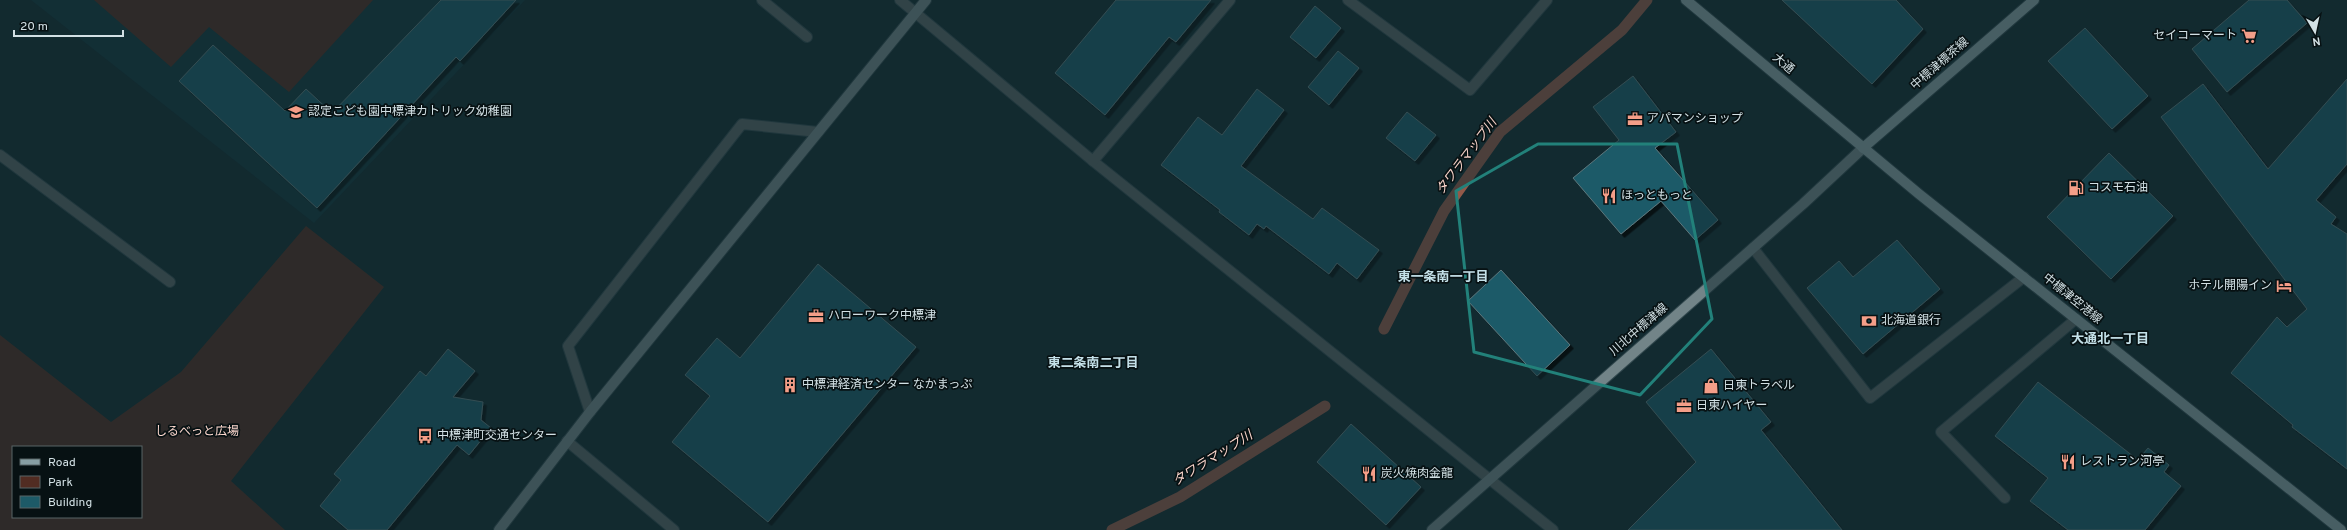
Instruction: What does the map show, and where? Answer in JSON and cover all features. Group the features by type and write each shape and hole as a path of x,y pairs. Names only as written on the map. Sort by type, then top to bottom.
{"main road":[{"name":"中標津標茶線","path":"1863,148 2034,0"},
{"name":"大通","path":"1688,2 1863,148"},
{"name":"中標津空港線","path":"1863,148 2341,530"}],"street":[{"path":"762,0 807,37"},
{"path":"900,0 1093,161 1553,530"},
{"path":"499,530 590,412 926,0"},
{"path":"1093,161 1230,0"},
{"path":"1348,0 1470,90 1547,0"},
{"path":"590,412 568,346 742,124 818,132"},
{"name":"川北中標津線","path":"1432,530 1753,248 1863,148"},
{"path":"0,155 170,282"},
{"path":"1753,248 1870,398 2024,277"},
{"path":"2005,498 1941,432 2076,319"},
{"path":"567,441 674,530"}],"highlighted area":[{"path":"1538,144 1677,144 1712,319 1640,395 1474,352 1456,191"}],"shaded area":[{"name":"認定こども園中標津カトリック幼稚園","path":"31,0 525,0 314,223"}],"green space":[{"path":"94,0 373,0 289,92 209,27 171,67"},
{"name":"しるべっと広場","path":"306,226 384,287 231,481 285,530 0,530 0,335 111,422 181,372"}],"building":[{"path":"441,0 516,0 460,61 456,57 317,208 179,81 213,45 285,111 306,89 332,113"},
{"path":"1116,0 1211,0 1176,42 1169,37 1105,115 1055,73"},
{"path":"1782,0 1896,0 1923,29 1872,84"},
{"name":"セイコーマート","path":"2249,0 2287,0 2307,23 2227,92 2192,49"},
{"path":"1315,6 1341,28 1316,58 1290,37"},
{"path":"2085,28 2148,96 2112,129 2048,61"},
{"path":"1338,51 1359,68 1329,105 1308,87"},
{"path":"1633,76 1676,132 1655,148 1718,220 1695,240 1661,201 1621,234 1573,178 1619,140 1593,107"},
{"path":"2347,79 2347,164 2316,200 2336,217 2331,224 2347,234 2347,469 2292,427 2293,425 2231,373 2277,317 2287,327 2307,309 2161,117 2203,84 2268,169"},
{"path":"1257,89 1284,110 1241,166 1313,219 1322,208 1379,250 1357,279 1337,263 1329,274 1266,226 1264,229 1257,224 1249,235 1219,212 1220,210 1161,165 1198,117 1222,135"},
{"path":"1407,112 1436,135 1415,161 1386,138"},
{"path":"2109,153 2173,216 2111,279 2047,217"},
{"name":"北海道銀行","path":"1897,240 1940,289 1863,354 1807,288 1839,261 1853,277"},
{"name":"中標津経済センター なかまっぷ","path":"818,264 916,347 768,522 672,442 710,396 685,375 717,338 740,358"},
{"path":"1501,270 1570,345 1537,376 1468,301"},
{"name":"中標津町交通センター","path":"448,349 475,371 453,397 483,402 481,420 491,428 469,455 457,445 387,530 348,530 320,506 341,480 334,474 420,371 426,376"},
{"path":"1711,349 1771,422 1761,430 1842,530 1628,530 1696,462 1646,402"},
{"path":"2038,382 2138,460 2148,448 2169,465 2164,472 2181,486 2145,530 2068,530 2030,501 2048,478 1995,436"},
{"name":"炭火焼肉金龍","path":"1351,424 1421,487 1386,525 1317,462"}],"waterway":[{"name":"タワラマップ川","path":"1384,329 1444,211 1500,132 1622,30 1647,0"},
{"name":"タワラマップ川","path":"1112,530 1180,497 1325,406"}],"place":[{"name":"セイコーマート","path":"2249,36"},
{"name":"認定こども園中標津カトリック幼稚園","path":"296,112"},
{"name":"アパマンショップ","path":"1635,119"},
{"name":"コスモ石油","path":"2076,188"},
{"name":"ほっともっと","path":"1609,196"},
{"name":"ホテル開陽イン","path":"2284,286"},
{"name":"ハローワーク中標津","path":"816,316"},
{"name":"北海道銀行","path":"1869,321"},
{"name":"中標津経済センター なかまっぷ","path":"790,385"},
{"name":"日東トラベル","path":"1711,386"},
{"name":"日東ハイヤー","path":"1684,406"},
{"name":"中標津町交通センター","path":"425,436"},
{"name":"レストラン河亭","path":"2068,462"},
{"name":"炭火焼肉金龍","path":"1369,474"}],"district":[{"name":"東一条南一丁目","path":"1443,278"},
{"name":"大通北一丁目","path":"2110,340"},
{"name":"東二条南二丁目","path":"1093,364"}]}
